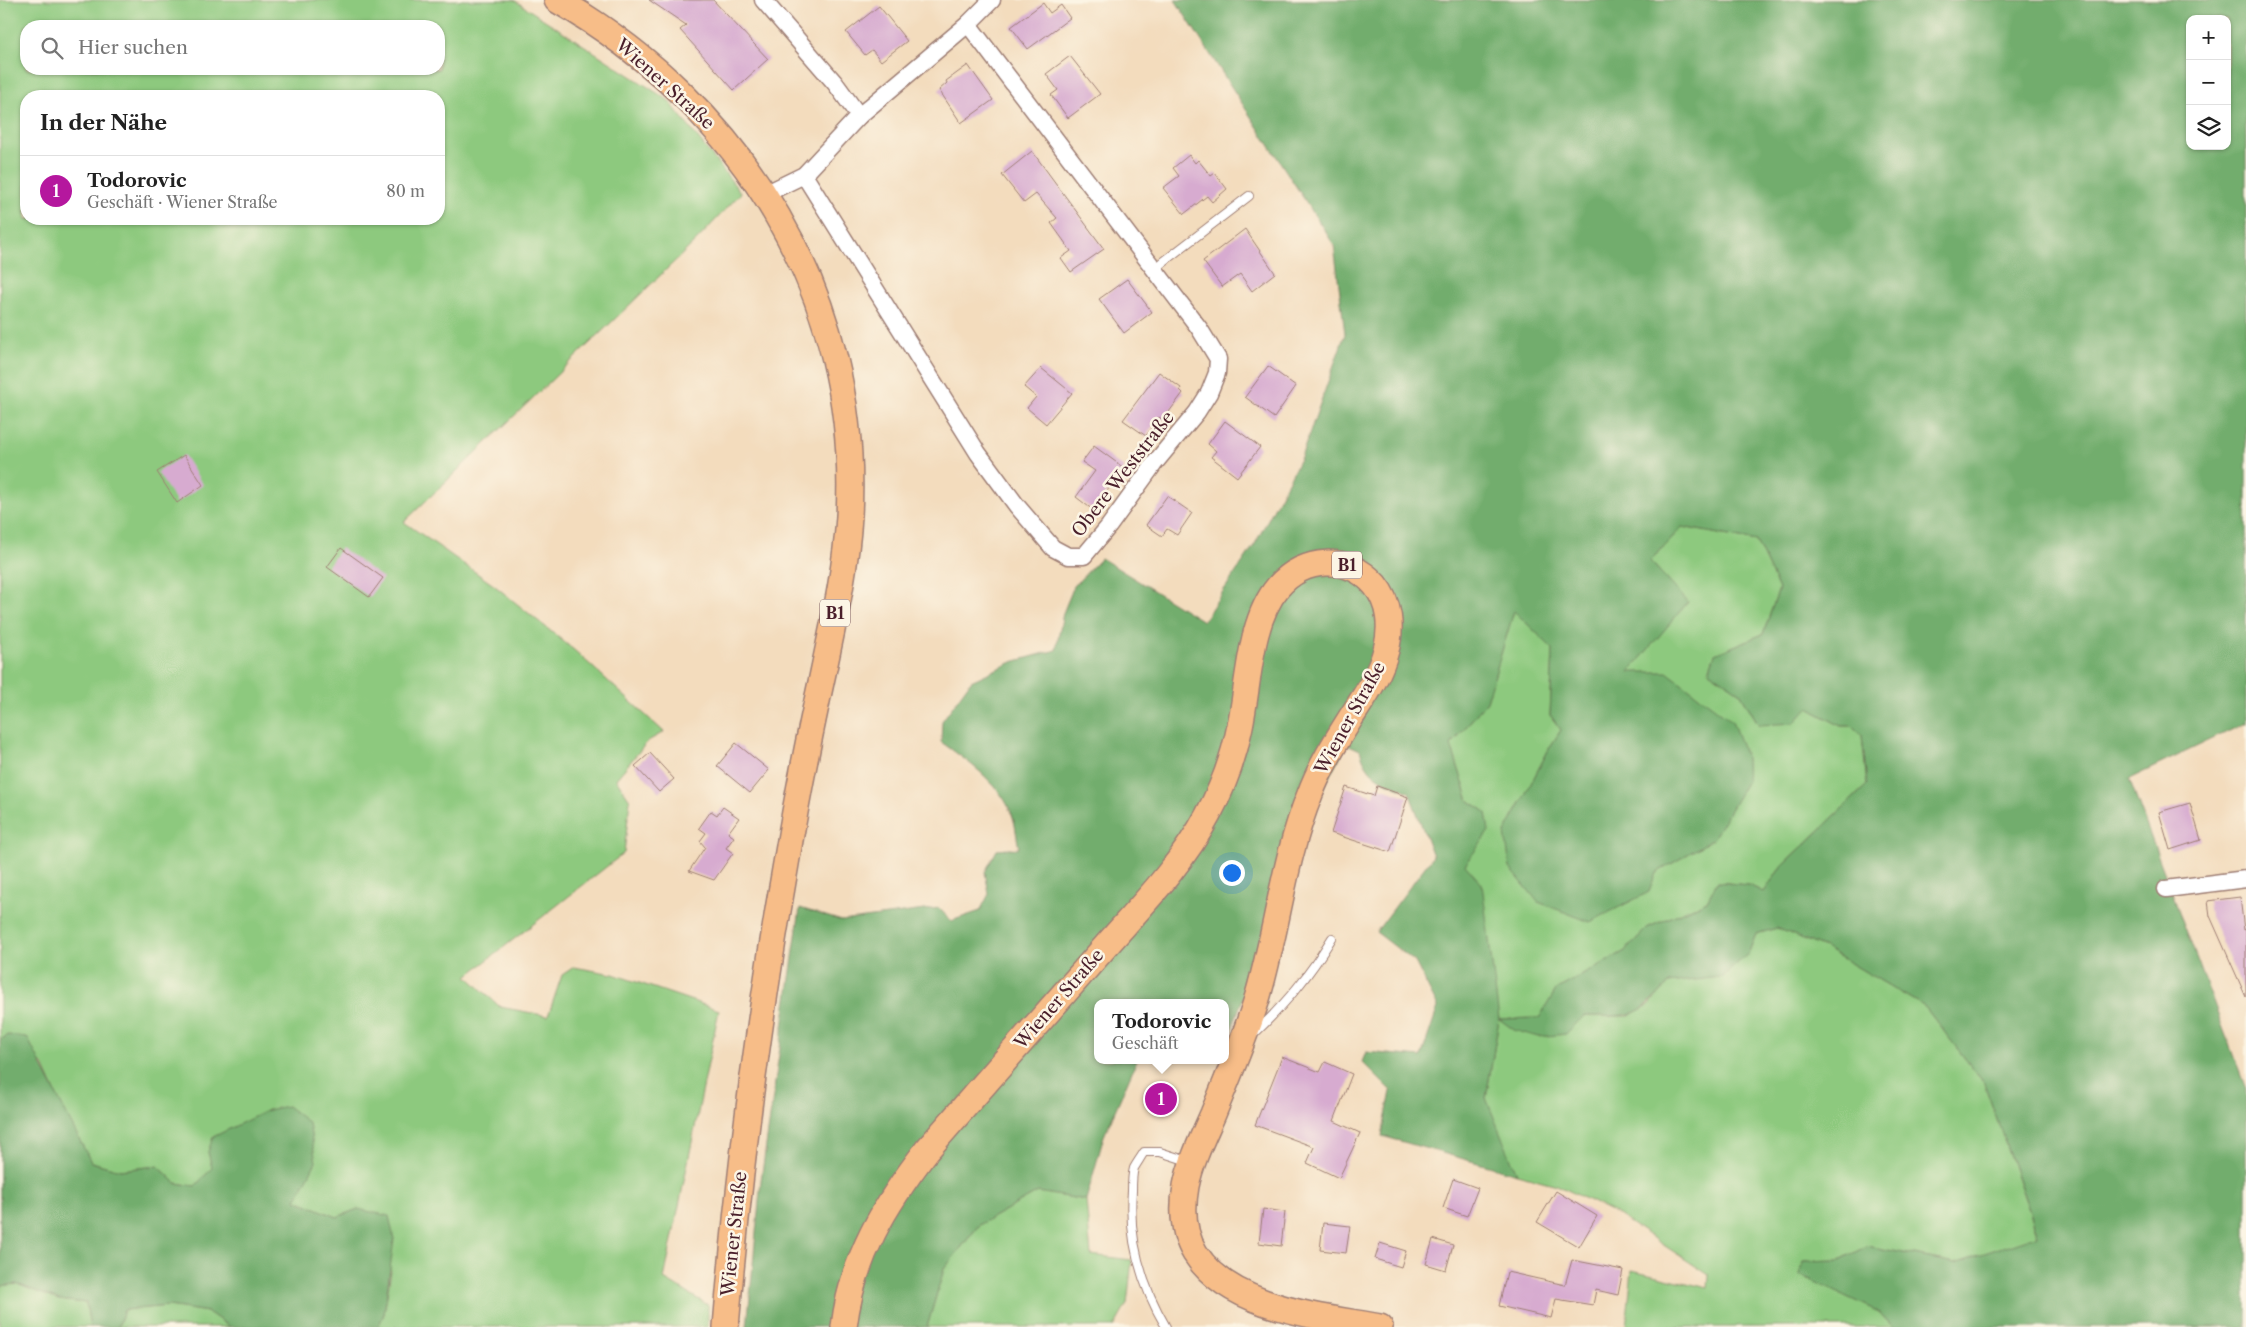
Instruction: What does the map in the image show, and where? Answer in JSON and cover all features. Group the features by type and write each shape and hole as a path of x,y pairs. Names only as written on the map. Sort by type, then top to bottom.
{"main road":[{"name":"Wiener Straße","path":"557,0 617,39 673,86 719,133 765,194 782,221 801,261 829,337 844,409 849,465 849,516 842,580 796,807 765,986 742,1159 726,1327"},
{"name":"Wiener Straße","path":"844,1327 850,1296 864,1249 882,1213 900,1185 927,1150 1172,868 1207,817 1232,760 1241,725 1260,623 1274,592 1282,583 1301,568 1321,563 1346,565 1363,574 1381,594 1388,614 1388,644 1373,680 1323,765 1309,795 1292,852 1262,979 1240,1048 1192,1163 1185,1194 1185,1223 1192,1248 1210,1272 1235,1290 1272,1305 1380,1327"}],"street":[{"path":"763,0 835,83 860,116"},
{"path":"765,194 788,185 804,175 860,116 968,24 992,0"},
{"name":"Obere Weststraße","path":"804,175 978,453 1017,506 1053,548 1068,556 1084,556 1109,526 1154,464 1197,412 1209,393 1217,373 1218,359 1212,346 968,24"},
{"path":"2166,889 2246,879"}],"lane":[{"path":"1154,269 1249,196"},
{"path":"1240,1048 1288,1000 1316,964 1332,938"},
{"path":"1166,1327 1152,1300 1133,1242 1130,1213 1134,1169 1144,1152 1160,1152 1192,1163"}],"green space":[{"path":"0,0 514,0 668,100 741,193 697,240 404,522 495,586 574,650 664,732 648,741 616,779 630,800 624,853 467,976 500,1007 548,1016 562,975 574,967 613,974 719,1010 664,1279 708,1305 708,1327 378,1327 384,1314 391,1271 358,1209 337,1217 296,1200 268,1110 243,1124 208,1152 213,1168 195,1186 176,1183 158,1166 120,1170 91,1162 70,1125 43,1065 8,1035 0,1040"},
{"path":"1175,0 2246,0 2246,723 2129,779 2246,1089 2246,1327 1893,1327 1879,1312 1800,1275 1804,1261 1840,1260 1867,1246 1955,1263 2038,1235 1984,1083 1925,1007 1825,948 1777,928 1756,934 1748,954 1722,977 1669,983 1648,1004 1632,1013 1612,1016 1584,1016 1566,1034 1538,1037 1514,1030 1499,1019 1486,1098 1517,1174 1382,1136 1391,1091 1362,1062 1366,1052 1421,1057 1438,1007 1415,962 1376,932 1433,856 1409,792 1384,781 1372,773 1363,760 1360,750 1347,744 1322,790 1229,1035 1229,999 1094,999 1094,1064 1135,1064 1104,1136 1086,1200 1038,1192 979,1225 944,1269 927,1327 747,1327 761,1180 800,908 842,921 939,908 951,921 980,911 989,894 985,872 997,850 1019,848 1015,824 1004,799 989,780 941,742 942,721 971,681 1012,662 1056,650 1063,613 1074,586 1101,558 1203,621 1255,544 1301,457 1345,334 1334,245","holes":["1682,527 1756,541 1779,589 1763,634 1715,654 1709,671 1739,691 1759,725 1794,723 1808,708 1841,726 1852,726 1862,735 1867,785 1781,867 1764,892 1748,885 1717,882 1707,901 1647,928 1625,951 1556,990 1539,1018 1499,1019 1482,884 1465,865 1489,831 1486,812 1469,801 1451,745 1487,701 1514,611 1553,649 1550,715 1561,730 1550,747 1505,833 1510,868 1538,902 1590,922 1649,892 1656,873 1713,839 1747,781 1746,757 1732,721 1667,672 1629,672 1688,602 1650,561"]},
{"path":"1682,527 1756,541 1779,589 1763,634 1715,654 1709,671 1739,691 1759,725 1808,708 1841,726 1852,726 1862,735 1867,785 1781,867 1764,892 1748,885 1717,882 1707,901 1647,928 1625,951 1556,990 1540,1018 1500,1019 1566,1034 1584,1016 1627,1016 1649,1005 1669,983 1748,954 1756,934 1777,928 1825,948 1925,1007 1984,1083 2038,1236 1955,1263 1867,1246 1840,1260 1804,1261 1801,1275 1879,1312 1893,1327 1626,1327 1632,1270 1708,1288 1709,1275 1615,1213 1557,1185 1517,1174 1496,1128 1486,1098 1499,1019 1465,865 1486,812 1469,801 1451,745 1487,701 1514,610 1553,649 1550,715 1561,730 1550,747 1505,833 1656,873 1713,839 1629,672 1687,602 1650,561"},
{"path":"8,1035 27,1037 91,1162 120,1170 158,1166 176,1183 195,1186 212,1168 208,1152 213,1137 268,1110 287,1106 309,1123 316,1162 296,1200 337,1217 358,1209 389,1216 394,1239 384,1314 378,1327 230,1327 208,1312 169,1306 124,1310 118,1327 90,1327 86,1303 59,1300 17,1284 0,1286 0,1040"},
{"path":"1038,1192 1086,1200 1091,1255 1132,1260 1127,1304 1114,1327 927,1327 944,1269 979,1225"},
{"path":"17,1284 59,1300 86,1303 90,1327 0,1327 0,1286"},
{"path":"169,1306 208,1312 230,1327 118,1327 124,1310"}],"building":[{"path":"649,0 713,0 768,59 734,90 680,30 686,25"},
{"path":"1043,3 1050,13 1061,5 1070,18 1028,49 1011,27"},
{"path":"879,6 907,41 881,61 872,50 865,55 846,32"},
{"path":"1070,56 1100,94 1068,118 1051,95 1058,90 1046,74"},
{"path":"968,65 993,100 961,123 939,90 947,83 946,81"},
{"path":"1032,151 1104,249 1071,272 1061,258 1071,251 1051,223 1057,218 1036,194 1024,203 1002,175"},
{"path":"1189,155 1195,163 1198,160 1211,176 1215,173 1227,189 1212,202 1207,196 1184,214 1163,188 1179,176 1173,168"},
{"path":"1245,229 1275,273 1252,291 1240,274 1222,287 1203,261"},
{"path":"1127,279 1152,312 1124,333 1099,299"},
{"path":"1268,366 1296,386 1274,418 1245,397"},
{"path":"1041,368 1072,393 1046,424 1027,408 1036,397 1024,387"},
{"path":"1159,372 1181,388 1180,390 1183,393 1163,420 1159,417 1146,436 1123,420"},
{"path":"1225,421 1260,447 1237,477 1211,457 1216,451 1208,444"},
{"path":"1094,446 1124,468 1093,510 1076,497 1095,471 1082,462"},
{"path":"184,455 203,485 177,503 157,472"},
{"path":"1167,496 1192,513 1177,535 1167,529 1162,536 1146,525"},
{"path":"341,548 383,578 369,597 327,567"},
{"path":"736,743 769,770 750,793 717,766"},
{"path":"650,753 674,779 659,792 635,766"},
{"path":"1377,786 1408,797 1390,852 1331,833 1346,787 1374,796"},
{"path":"2190,803 2201,840 2170,850 2159,812"},
{"path":"723,807 739,818 728,833 734,837 726,848 733,853 714,880 689,871 705,847 700,841 706,833 699,828 711,811 717,815"},
{"path":"2240,897 2244,930 2246,929 2246,997 2210,916 2208,901"},
{"path":"1282,1057 1320,1072 1325,1062 1352,1074 1334,1121 1360,1133 1339,1178 1307,1163 1314,1147 1255,1125"},
{"path":"1453,1179 1478,1188 1467,1216 1443,1208"},
{"path":"1556,1191 1597,1216 1579,1247 1537,1222"},
{"path":"1263,1209 1285,1212 1281,1246 1259,1243"},
{"path":"1323,1223 1350,1226 1346,1253 1320,1250"},
{"path":"1433,1239 1453,1245 1446,1270 1426,1264"},
{"path":"1380,1243 1406,1251 1401,1267 1375,1259"},
{"path":"1572,1260 1623,1270 1618,1295 1596,1290 1593,1305 1556,1299 1551,1318 1499,1306 1507,1272 1565,1285"}],"place":[{"name":"Todorovic","path":"1161,1099"}]}
